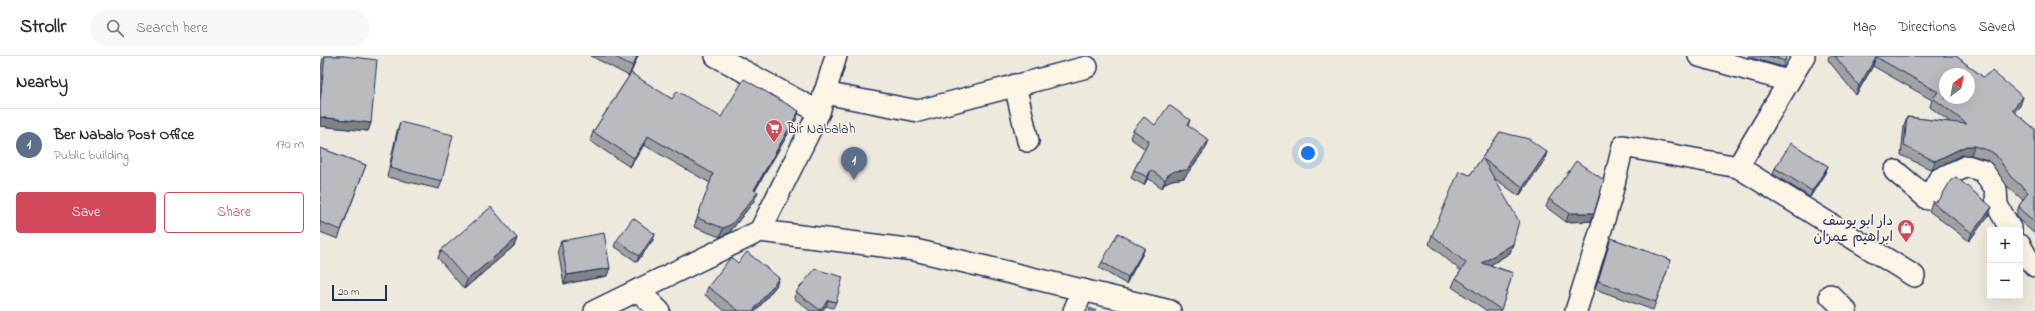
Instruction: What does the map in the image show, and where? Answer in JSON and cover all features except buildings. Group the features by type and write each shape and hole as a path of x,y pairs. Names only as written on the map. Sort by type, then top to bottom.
{"street":[{"path":"716,56 822,103 918,111 1088,67"},
{"path":"760,231 822,103 836,56"},
{"path":"1699,56 1788,81"},
{"path":"1738,167 1804,56"},
{"path":"1015,86 1028,140"},
{"path":"1576,311 1610,200 1623,146 1738,167 1914,276"},
{"path":"1895,171 1928,199 1939,179 1967,166 1983,171 1996,189 1997,205 2010,227"},
{"path":"595,311 760,231 916,250 1170,311"},
{"path":"2023,250 2028,259 2035,266"},
{"path":"638,290 659,311"},
{"path":"1074,311 1083,290"},
{"path":"1830,295 1846,311"}],"place":[{"name":"Bir Nabalah","path":"774,143"},
{"name":"Ber Nabalo Post Office","path":"854,180"},
{"name":"دار ابو يوسف ابراهيم عمران","path":"1906,243"}]}
